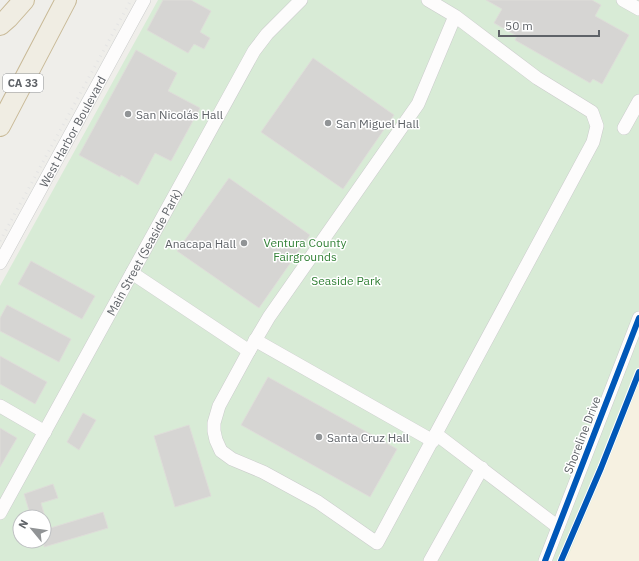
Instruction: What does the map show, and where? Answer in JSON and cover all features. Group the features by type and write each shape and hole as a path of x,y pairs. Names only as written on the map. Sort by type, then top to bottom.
{"highway":[{"path":"0,25 24,0"},
{"name":"CA 33","path":"0,126 66,0"}],"street":[{"name":"West Harbor Boulevard","path":"0,263 144,0"},
{"name":"Main Street (Seaside Park)","path":"1,509 45,432 254,51 267,34 301,0"},
{"path":"428,0 455,16 537,78 592,112 598,126 593,142 377,543 318,502 221,451 214,431 216,415 219,406 269,317 418,104 455,16"},
{"path":"623,0 639,9"},
{"path":"624,128 639,101"},
{"path":"132,273 252,345 434,438 482,468 558,527"},
{"name":"Shoreline Drive","path":"545,561 639,318"},
{"path":"0,406 45,432"},
{"path":"430,561 482,468"}],"green space":[{"name":"Ventura County Fairgrounds","path":"158,0 639,0 639,515 621,561 0,561 0,286"}],"sand":[{"path":"639,383 639,561 566,561 609,459"}],"building":[{"path":"163,0 191,0 211,11 200,32 210,38 204,49 194,44 188,53 147,30"},
{"path":"486,0 592,0 601,5 595,16 629,35 602,84 593,79 590,83 515,40 517,36 494,23 502,9"},
{"name":"San Nicolás Hall","path":"136,50 177,73 168,91 200,108 171,161 155,153 138,185 121,175 120,177 79,155"},
{"name":"San Miguel Hall","path":"313,58 394,115 343,189 261,132"},
{"name":"Anacapa Hall","path":"229,178 310,235 259,308 177,251"},
{"path":"31,261 95,296 82,319 18,284"},
{"path":"7,305 71,339 59,362 0,331 0,318"},
{"path":"0,356 47,382 35,404 0,384"},
{"name":"Santa Cruz Hall","path":"268,377 397,449 370,497 241,425"},
{"path":"83,413 96,420 79,450 67,442"},
{"path":"189,425 211,496 175,507 154,436"},
{"path":"0,428 17,438 0,467"},
{"path":"53,484 58,498 41,503 43,509 29,509 24,494"},
{"path":"103,512 108,528 52,545 52,528"}],"railway":[{"path":"0,241 131,0"}],"cycle path":[{"path":"545,561 639,318"},
{"path":"561,561 601,468 639,372"}],"place":[{"name":"San Nicolás Hall","path":"128,114"},
{"name":"San Miguel Hall","path":"328,123"},
{"name":"Anacapa Hall","path":"244,243"},
{"name":"Santa Cruz Hall","path":"319,437"}],"park label":[{"name":"Seaside Park","path":"346,280"}]}
